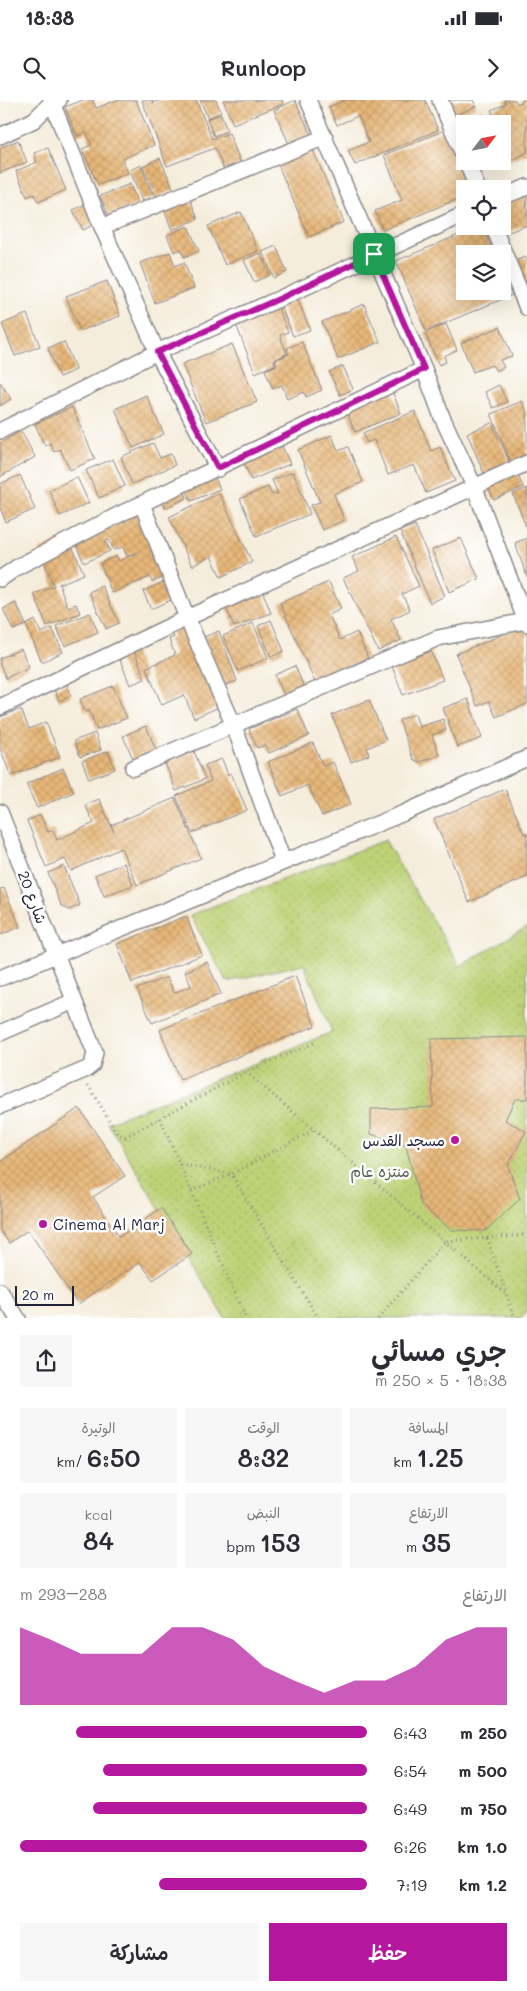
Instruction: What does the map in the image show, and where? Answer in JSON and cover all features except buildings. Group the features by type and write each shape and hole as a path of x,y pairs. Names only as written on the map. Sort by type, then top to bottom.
{"street":[{"path":"133,768 438,638 527,623 474,486 442,418 424,369 308,100"},
{"path":"440,100 456,138"},
{"path":"0,136 34,120 54,101 102,227 157,352 218,468"},
{"path":"102,227 325,137"},
{"path":"511,193 527,187"},
{"path":"0,431 157,352 456,218"},
{"path":"497,235 527,308"},
{"path":"0,579 19,566 120,514 424,369"},
{"path":"0,707 187,618 527,463"},
{"path":"142,504 187,618 234,726 283,862"},
{"path":"0,978 404,813 527,758"},
{"name":"شارع 20","path":"0,812 94,1053 92,1065 80,1072"},
{"path":"0,1033 74,1001"},
{"path":"0,1106 80,1072"},
{"path":"0,1291 18,1318"}],"path":[{"path":"80,1072 119,1135 125,1137 246,1072 314,1042"},
{"path":"246,1072 505,1293"},
{"path":"160,1118 246,1318"},
{"path":"191,1191 231,1174 314,1130"},
{"path":"180,1164 231,1174 319,1318"},
{"path":"378,1318 445,1241 527,1235"},
{"path":"487,1238 515,1318"}],"green space":[{"name":"منتزه عام","path":"385,840 460,966 527,927 527,1313 520,1318 225,1318 108,1123 332,1032 304,964 227,982 190,915"}],"place":[{"name":"مسجد القدس","path":"455,1140"},
{"name":"Cinema Al Marj","path":"43,1224"}],"route":[{"path":"374,254 424,369 218,468 157,352 281,298 374,254"}]}
